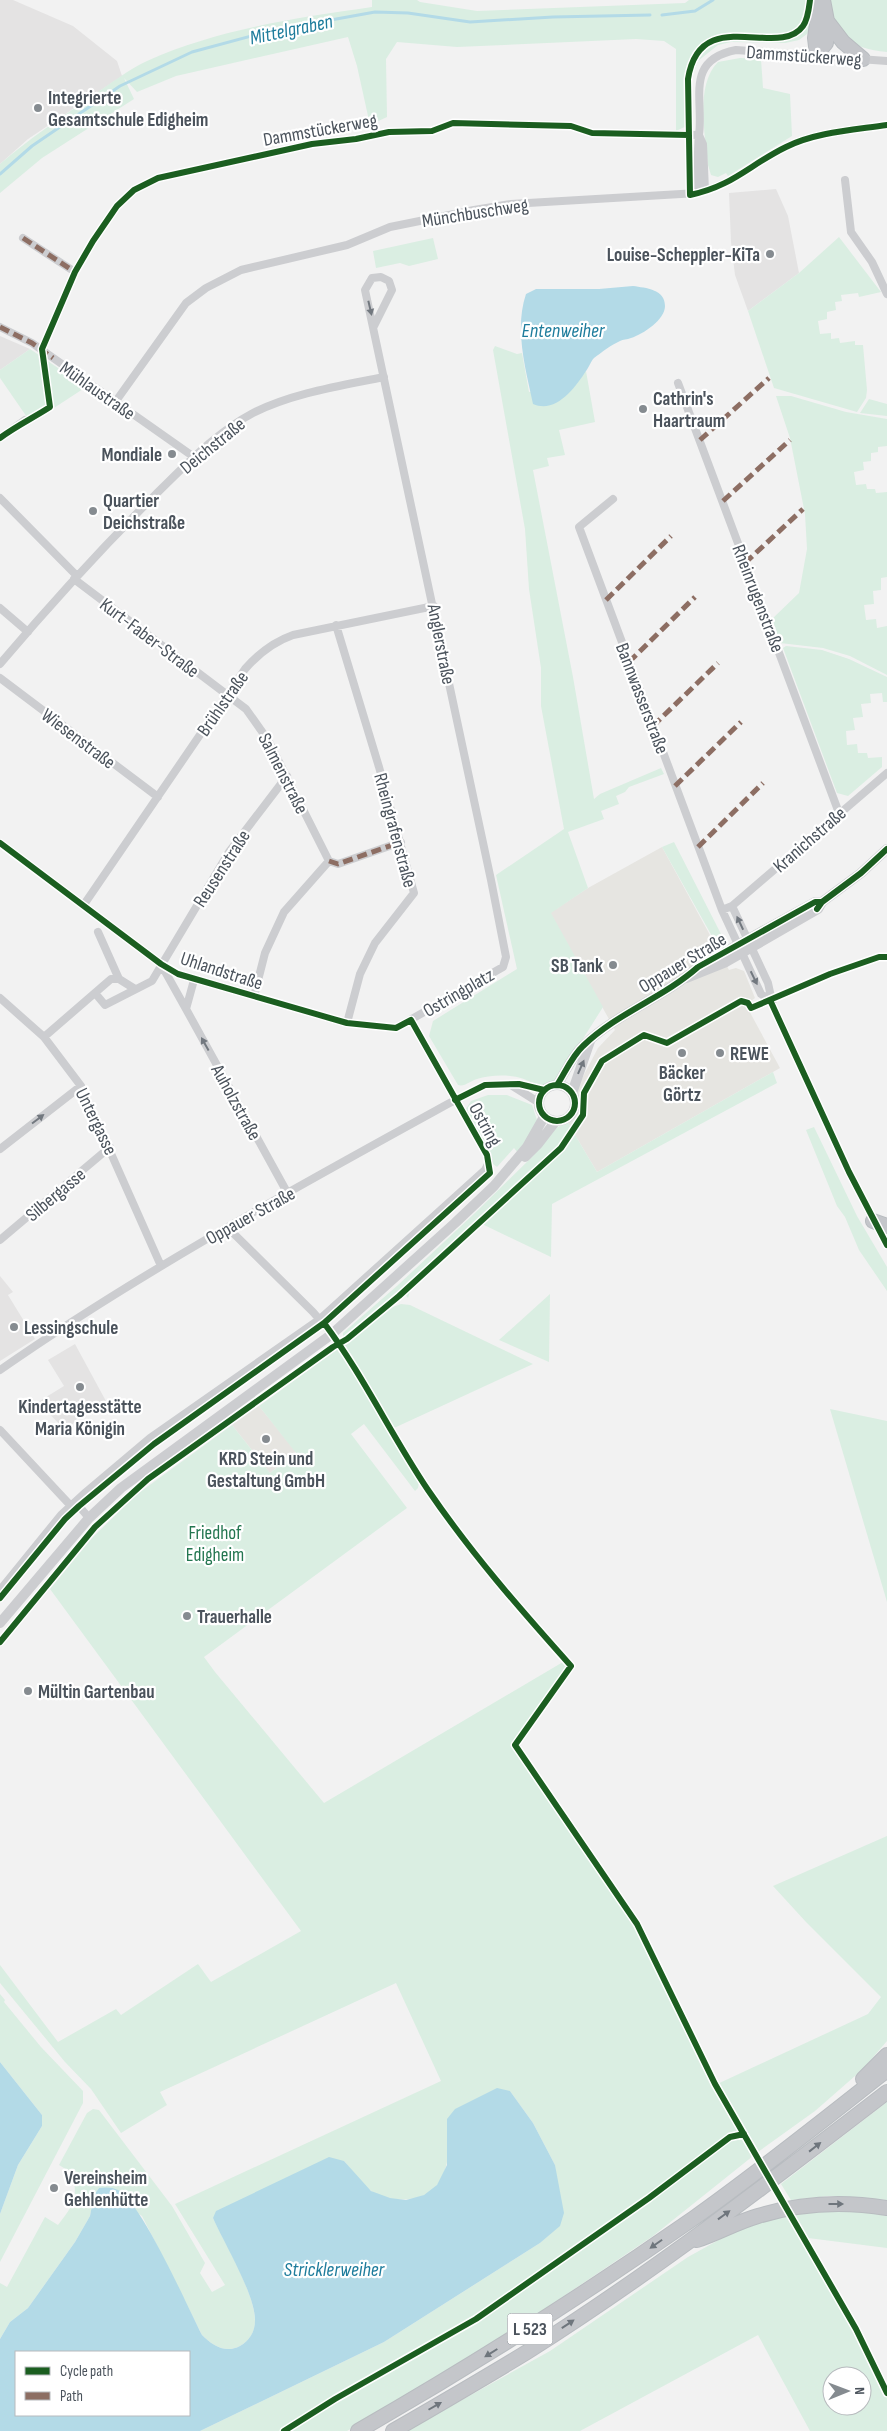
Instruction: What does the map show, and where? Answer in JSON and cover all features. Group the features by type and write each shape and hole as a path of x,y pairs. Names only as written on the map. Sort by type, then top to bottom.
{"highway":[{"path":"817,54 826,43 827,20 822,0"},
{"path":"817,54 815,38 822,0"},
{"path":"827,20 843,42 863,59"},
{"path":"873,1221 887,1226"},
{"path":"838,2109 887,2055"},
{"path":"838,2109 887,2070"},
{"path":"685,2244 777,2177 887,2092"},
{"name":"L 523","path":"358,2431 518,2336 688,2222 838,2109"},
{"path":"685,2244 757,2216 794,2207 850,2204 887,2208"},
{"name":"L 523","path":"393,2431 527,2351 685,2244"}],"street":[{"name":"Dammstückerweg","path":"701,192 703,144 699,135 699,82 708,64 717,57 736,50 817,54 887,61"},
{"name":"Dammstückerweg","path":"42,349 75,272 93,241 117,206 134,190 158,178 187,170 312,144 356,139 389,132 432,131 453,124 571,126 592,133 699,135"},
{"name":"Münchbuschweg","path":"116,401 186,303 206,288 240,270 347,246 390,227 474,210 511,204 701,192 724,185 784,148 799,141 887,125"},
{"path":"845,180 851,232 872,262 887,294"},
{"path":"23,238 75,272"},
{"name":"Anglerstraße","path":"374,326 392,290 389,280 381,277 372,278 365,290 434,606 491,880 506,963"},
{"name":"Mühlaustraße","path":"0,327 42,349 194,457"},
{"name":"Deichstraße","path":"0,664 75,578 194,457 238,422 269,406 307,394 384,377"},
{"name":"Rheinrugenstraße","path":"678,383 839,813"},
{"path":"0,438 25,420"},
{"path":"0,498 75,578"},
{"name":"Bannwasserstraße","path":"612,499 578,527 722,910 761,994 770,1000"},
{"name":"Kurt-Faber-Straße","path":"75,578 227,695"},
{"name":"Brühlstraße","path":"83,906 227,695 254,659 273,643 293,635 434,606"},
{"path":"0,608 28,632"},
{"name":"Rheingrafenstraße","path":"336,625 401,842 414,893 375,943 360,974 347,1023"},
{"name":"Wiesenstraße","path":"0,678 158,797"},
{"name":"Salmenstraße","path":"227,695 253,716 268,740 329,861"},
{"name":"Kranichstraße","path":"732,906 887,774"},
{"name":"Reusenstraße","path":"95,993 105,1005 152,981 229,852 287,776"},
{"path":"254,996 265,953 284,912 329,861 338,864 401,842"},
{"name":"Uhlandstraße","path":"0,843 161,964 194,980 347,1023 396,1028 410,1020"},
{"name":"Oppauer Straße","path":"557,1085 582,1046 617,1018 684,979 698,967 750,944 815,902 822,902 861,873 887,849"},
{"path":"722,910 732,906 768,983 770,1000 873,1221 887,1245"},
{"path":"98,932 119,979"},
{"name":"Ostringplatz","path":"455,1100 410,1020 506,963"},
{"name":"Auholzstraße","path":"161,964 288,1194"},
{"path":"44,1037 111,979 119,979 135,989"},
{"path":"184,1006 194,980"},
{"name":"Untergasse","path":"0,998 44,1037 81,1086 161,1266"},
{"path":"511,1085 538,1102 544,1117 555,1122 567,1118 573,1112 575,1102 572,1092 590,1041"},
{"name":"Oppauer Straße","path":"0,1370 44,1339 161,1266 455,1100 485,1085 500,1083 518,1084 544,1090"},
{"path":"538,1102 544,1090 557,1085 563,1086 572,1092"},
{"path":"0,1149 81,1086"},
{"name":"Ostring","path":"0,1590 71,1506 150,1438 320,1319 485,1170 489,1162 487,1155 455,1100"},
{"name":"Ostring","path":"0,1623 89,1518 155,1461 332,1334 392,1282 501,1177 532,1140 544,1117"},
{"name":"Ostring","path":"501,1177 512,1170 538,1144 555,1122"},
{"name":"Silbergasse","path":"0,1240 110,1148"},
{"path":"228,1228 320,1319 332,1334"},
{"path":"0,1430 71,1506 79,1506 89,1518"}],"shaded area":[{"name":"Integrierte Gesamtschule Edigheim","path":"0,0 13,0 73,26 117,61 122,76 28,139 0,164"},
{"path":"776,189 788,216 799,273 748,311 735,275 731,242 729,193"},
{"path":"0,336 30,349 0,370"},
{"path":"662,847 729,970 736,968 744,971 755,998 746,1005 780,1068 597,1172 568,1123 577,1112 576,1090 598,1048 615,1030 550,913 588,888"},
{"name":"Lessingschule","path":"0,1276 13,1292 8,1295 35,1339 0,1361"},
{"name":"Kindertagesstätte Maria Königin","path":"75,1344 107,1403 77,1419 66,1431 38,1402 64,1386 48,1360"},
{"path":"259,1406 296,1452 270,1473 232,1425"}],"green space":[{"path":"372,0 417,0 477,11 685,3 689,0 816,0 813,23 807,34 799,40 785,43 731,42 718,45 698,61 691,80 693,123 676,131 676,49 664,41 636,39 457,47 397,42 386,59 387,117 370,125 357,66 348,37 176,76 137,92 124,78 134,99 42,158 0,193 0,164 56,121 119,77 147,61 201,41 258,26 372,7"},
{"path":"828,0 887,0 887,52 863,48 847,38 835,22"},
{"path":"740,58 761,59 763,88 790,94 792,136 728,176 726,173 718,177 711,175 708,165 703,110 706,83 718,62"},
{"path":"839,237 881,292 859,297 858,293 841,295 842,301 835,302 836,310 827,312 827,319 818,321 820,334 831,333 831,339 839,338 840,343 855,341 855,345 863,345 867,390 866,398 857,412 774,388 748,311 799,273"},
{"path":"433,238 438,259 409,266 400,263 376,268 373,251"},
{"path":"495,346 517,354 522,353 529,392 572,389 586,371 595,422 559,430 565,455 547,458 549,466 533,470 573,677 594,799 600,794 661,768 664,774 629,787 625,792 616,796 619,804 601,811 604,819 568,832 588,888 551,913 603,1007 557,1080 542,1086 535,1086 523,1079 507,1076 484,1077 465,1085 458,1085 429,1036 433,1021 517,969 496,875 564,829 541,706 541,668 529,589 525,529 493,350"},
{"path":"30,349 86,387 31,423 0,378 0,370"},
{"path":"776,396 791,396 846,412 887,419 887,446 878,447 878,452 871,453 871,461 863,462 864,470 854,472 856,485 866,484 867,489 875,489 876,493 887,492 887,577 881,578 881,590 873,591 874,604 864,605 866,620 876,619 877,628 887,626 887,675 850,656 823,648 780,643 772,619 799,593 807,549 805,514 790,438"},
{"path":"869,399 887,404 887,416 860,413"},
{"path":"786,646 822,650 849,659 887,677 887,702 883,702 882,693 870,694 871,703 861,704 863,717 853,718 855,730 846,731 847,745 857,744 858,753 867,753 868,758 882,757 882,767 848,796 837,793 783,648"},
{"path":"674,842 721,934 713,938 662,847"},
{"path":"773,1072 777,1083 552,1204 551,1257 482,1224 410,1291 408,1298 405,1294 399,1294 346,1338 343,1338 343,1333 398,1285 533,1156 555,1128 568,1123 597,1172"},
{"path":"488,1095 507,1095 532,1105 538,1123 518,1153 514,1148 497,1167 493,1164 492,1157 466,1109 471,1101"},
{"path":"814,1127 857,1216 887,1267 887,1291 859,1250 845,1217 837,1206 806,1130"},
{"path":"550,1294 549,1362 499,1340"},
{"path":"401,1304 410,1305 533,1364 394,1428 344,1346 390,1308"},
{"name":"Friedhof Edigheim","path":"339,1348 419,1482 418,1488 415,1491 364,1424 351,1434 407,1508 204,1657 215,1672 324,1803 563,1662 567,1666 511,1745 634,1926 713,2086 868,2014 881,1997 773,1886 887,1836 887,2041 863,2069 815,2111 758,2152 653,2236 463,2364 347,2431 200,2431 384,2342 540,2243 559,2226 555,2165 533,2123 510,2091 449,2143 443,2174 438,2184 424,2195 416,2198 396,2199 378,2195 363,2184 344,2161 213,2218 239,2270 251,2298 254,2311 255,2326 253,2333 240,2346 224,2349 214,2345 202,2335 142,2216 99,2188 94,2195 90,2216 75,2242 28,2308 10,2322 0,2339 0,2283 7,2287 45,2217 58,2225 71,2207 75,2196 72,2173 59,2165 87,2113 93,2109 99,2110 172,2206 205,2263 200,2273 212,2292 225,2285 175,2204 441,2081 396,1983 160,2092 167,2105 121,2133 91,2089 65,2062 0,1983 0,1965 58,2042 116,2009 121,2015 198,1964 211,1982 301,1931 50,1589 92,1538 136,1495 232,1425 270,1473 296,1453 259,1406"},
{"path":"830,1409 887,1421 887,1602 885,1595"},
{"path":"0,1994 5,2000 4,2002 41,2047 83,2091 83,2103 0,2262 0,2214 18,2165 42,2126 42,2115 0,2062"},
{"path":"887,2102 887,2200 829,2196 791,2200 781,2184"},
{"path":"822,2209 856,2210 887,2216 887,2248 808,2238 887,2387 887,2431 810,2431 758,2335 580,2431 406,2431 550,2351 688,2257 752,2224"}],"water":[{"name":"Entenweiher","path":"633,286 654,290 662,296 665,306 664,311 657,321 641,333 630,339 622,340 594,358 576,385 564,398 549,405 533,404 521,336 521,322 526,294 536,289 599,289"},
{"path":"0,2062 42,2115 42,2126 18,2165 0,2214"},
{"name":"Stricklerweiher","path":"497,2088 510,2091 533,2123 555,2165 564,2213 560,2226 540,2243 384,2342 200,2431 0,2431 0,2339 10,2322 28,2308 75,2242 90,2216 94,2195 99,2188 113,2188 128,2199 139,2214 163,2256 202,2335 219,2347 229,2349 240,2346 251,2336 255,2325 254,2310 245,2284 213,2218 216,2211 329,2157 344,2161 371,2191 390,2198 406,2200 424,2195 437,2185 447,2165 447,2119 455,2109"}],"waterway":[{"name":"Mittelgraben","path":"662,15 695,11 713,0"},
{"name":"Mittelgraben","path":"0,174 32,146 120,86 192,52 270,31 375,12 408,13 470,22 553,17 650,15"}],"marked path":[{"path":"23,238 75,272"},
{"path":"0,327 32,343 53,358"},
{"path":"700,440 769,378"},
{"path":"723,501 790,440"},
{"path":"745,563 803,509"},
{"path":"606,600 671,536"},
{"path":"629,662 695,597"},
{"path":"653,726 718,663"},
{"path":"675,786 741,722"},
{"path":"698,847 763,783"},
{"path":"329,861 338,864 401,842"}],"cycle path":[{"path":"810,0 805,23 792,35 777,38 723,38 708,43 695,56 688,79 690,195 730,181 773,154 798,142 835,132 887,125"},
{"path":"0,438 50,407 42,349 75,272 117,206 134,190 158,178 312,144 356,139 389,132 432,131 453,123 571,126 592,133 689,135"},
{"path":"0,843 161,964 178,974 347,1023 396,1028 411,1020 487,1155 490,1173 324,1323 154,1444 79,1506 65,1519 0,1598"},
{"path":"817,909 822,902 861,873 887,849"},
{"path":"557,1085 579,1050 610,1024 670,988 698,967 815,902 822,902"},
{"path":"0,1642 95,1527 148,1479 333,1347 347,1339 399,1296 561,1148 583,1115 584,1093 602,1061 644,1035 667,1043 741,1001 748,1003 751,1008 830,974 879,957 887,957"},
{"path":"770,1000 849,1172 887,1245"},
{"path":"455,1100 485,1085 519,1084 544,1090"},
{"path":"557,1085 564,1086 570,1090 574,1096 575,1103 574,1110 570,1116 564,1120 557,1121 550,1120 544,1116 540,1110 539,1103 540,1096 544,1090 550,1086 557,1085"},
{"path":"324,1323 352,1363 415,1469 444,1513 497,1580 571,1666 515,1745 637,1924 715,2084 856,2329 887,2393"},
{"path":"284,2431 335,2399 476,2319 649,2198 730,2137 744,2134"}],"place":[{"name":"Integrierte Gesamtschule Edigheim","path":"38,108"},
{"name":"Louise-Scheppler-KiTa","path":"770,254"},
{"name":"Cathrin's Haartraum","path":"643,409"},
{"name":"Mondiale","path":"172,454"},
{"name":"Quartier Deichstraße","path":"93,511"},
{"name":"SB Tank","path":"613,965"},
{"name":"Bäcker Görtz","path":"682,1053"},
{"name":"REWE","path":"720,1053"},
{"name":"Lessingschule","path":"14,1327"},
{"name":"Kindertagesstätte Maria Königin","path":"80,1387"},
{"name":"KRD Stein und Gestaltung GmbH","path":"266,1439"},
{"name":"Trauerhalle","path":"187,1616"},
{"name":"Mültin Gartenbau","path":"28,1691"},
{"name":"Vereinsheim Gehlenhütte","path":"54,2188"}]}
